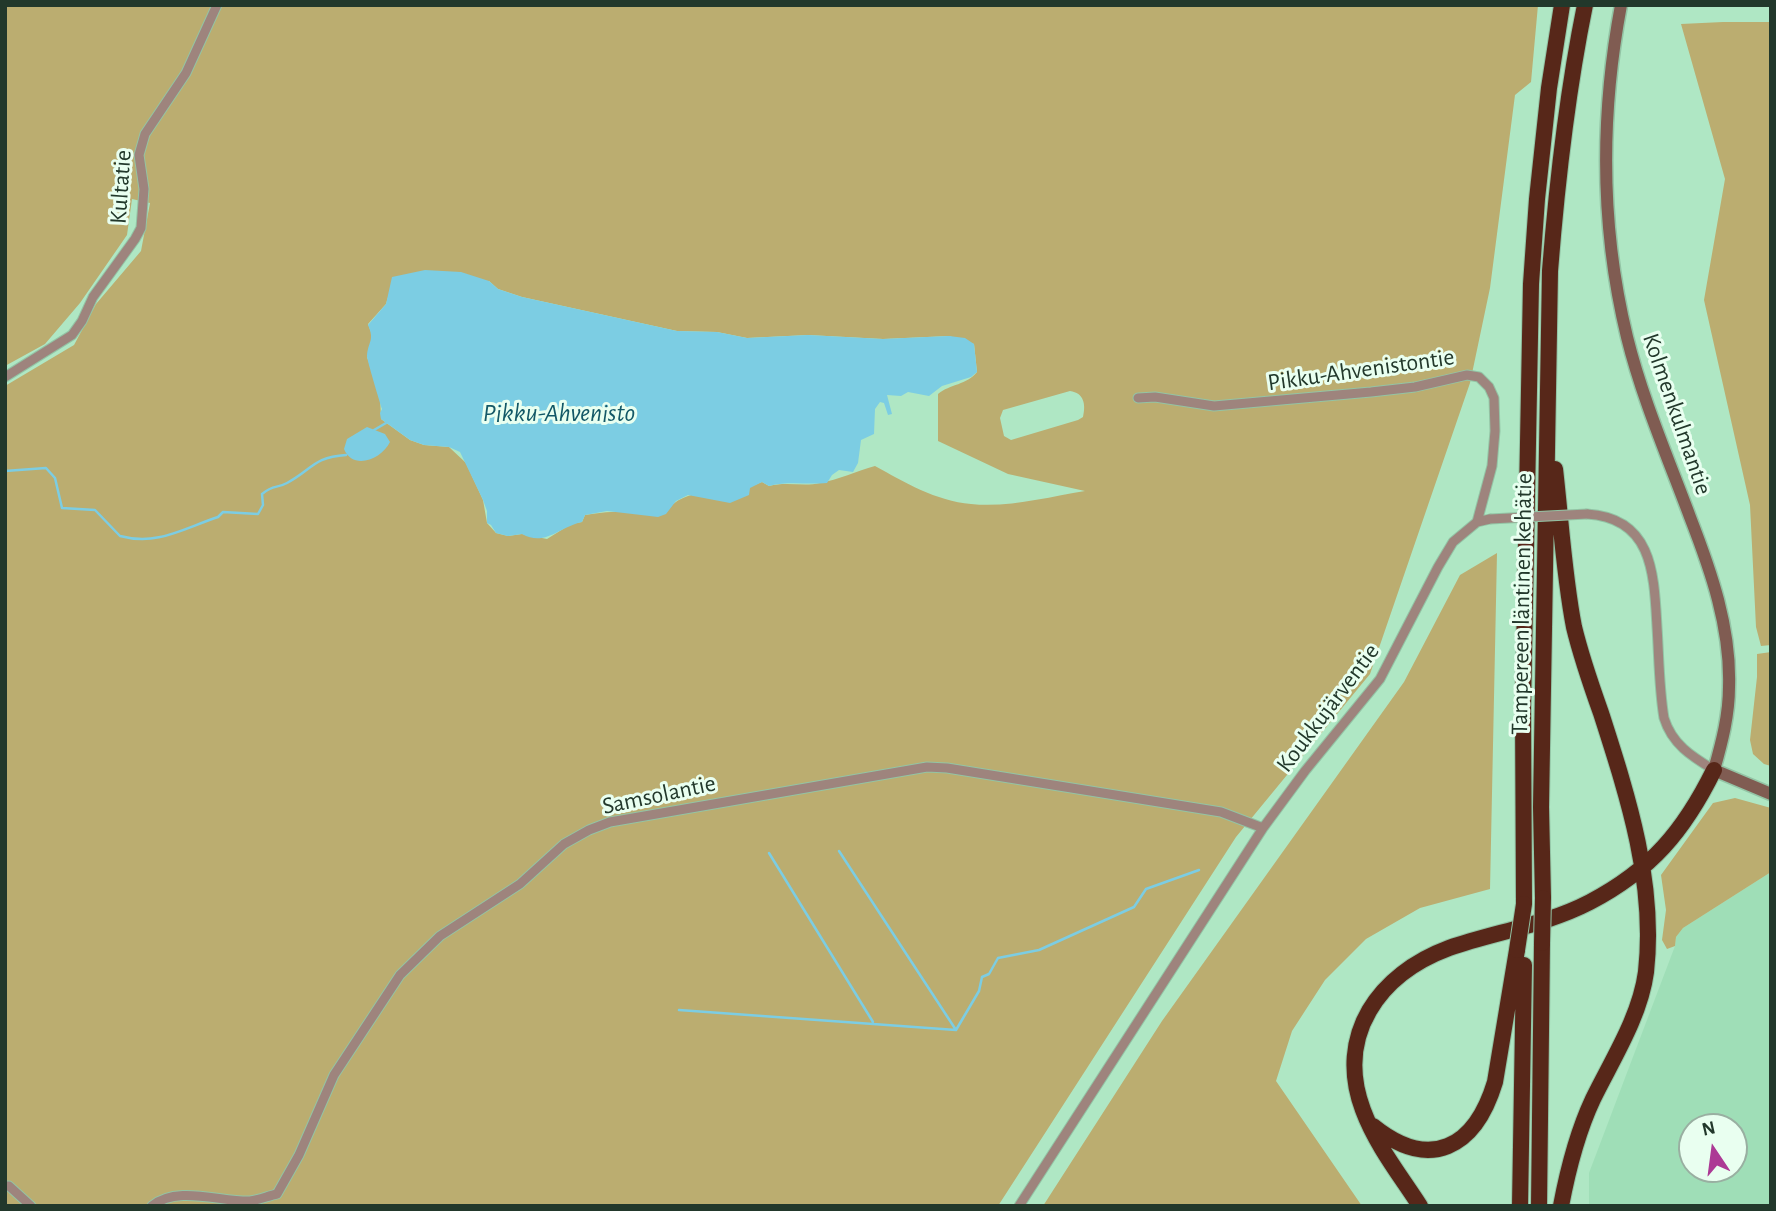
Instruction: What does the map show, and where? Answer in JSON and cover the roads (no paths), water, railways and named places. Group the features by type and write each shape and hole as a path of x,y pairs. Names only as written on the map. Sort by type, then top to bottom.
{"highway":[{"name":"Tampereen läntinen kehätie","path":"1521,1206 1520,949 1524,904 1523,707 1531,284 1546,116 1562,5"},
{"name":"Tampereen läntinen kehätie","path":"1539,1206 1543,898 1541,807 1550,271 1571,78 1584,5"},
{"path":"1547,400 1574,626 1622,779 1644,868 1649,929 1642,991 1583,1122 1561,1206"},
{"path":"1420,1206 1368,1122 1356,1081 1356,1045 1372,1005 1395,978 1415,964 1440,952 1588,903 1644,868 1681,828 1714,769"},
{"path":"1368,1122 1399,1145 1421,1150 1449,1145 1467,1134 1489,1101 1520,949"}],"street":[{"name":"Kultatie","path":"5,377 72,335 93,297 135,239 141,228 144,189 139,155 145,134 186,73 217,5"},
{"name":"Kolmenkulmantie","path":"1621,5 1611,61 1605,119 1607,226 1619,302 1630,349 1709,566 1724,628 1729,676 1728,715 1714,769"},
{"name":"Pikku-Ahvenistontie","path":"1138,398 1155,397 1214,406 1415,387 1467,375 1479,377 1489,387 1494,398 1495,431 1492,466 1477,522"},
{"path":"1477,522 1490,519 1604,515 1618,520 1635,535 1646,550 1654,587 1664,718 1668,732 1679,746 1714,769 1771,794"},
{"name":"Koukkujärventie","path":"1020,1206 1263,828 1305,771 1380,679 1448,550 1466,529 1477,522"},
{"name":"Samsolantie","path":"152,1206 157,1201 181,1196 251,1201 277,1194 299,1154 334,1075 400,975 440,936 520,884 564,844 610,822 927,767 1221,812 1263,828"},
{"path":"5,1186 9,1186 31,1206"}],"water":[{"name":"Pikku-Ahvenisto","path":"425,270 461,272 489,281 498,289 522,297 677,331 717,332 747,338 808,335 883,339 949,336 965,338 974,344 977,372 971,377 942,386 929,396 908,392 901,396 887,395 892,414 888,415 884,403 880,402 875,409 874,434 861,440 858,463 853,472 839,470 827,483 769,486 762,482 750,488 749,495 730,503 688,495 676,501 666,514 658,517 607,511 585,515 582,522 545,537 522,534 508,536 496,533 487,523 483,500 460,452 449,447 424,445 410,440 381,419 382,409 367,356 371,338 368,325 386,304 392,277"},
{"path":"367,427 385,434 390,442 374,457 354,460 344,449 347,439"}],"waterway":[{"path":"374,430 386,423"},
{"path":"5,471 46,468 55,478 62,508 95,510 120,536 146,539 181,531 218,517 223,512 258,514 263,505 262,494 266,491 287,483 319,461 346,455"},
{"path":"839,851 956,1030"},
{"path":"769,853 873,1022"},
{"path":"956,1030 979,991 982,977 989,974 998,958 1039,950 1134,907 1146,889 1199,870"},
{"path":"679,1010 956,1030"}]}
